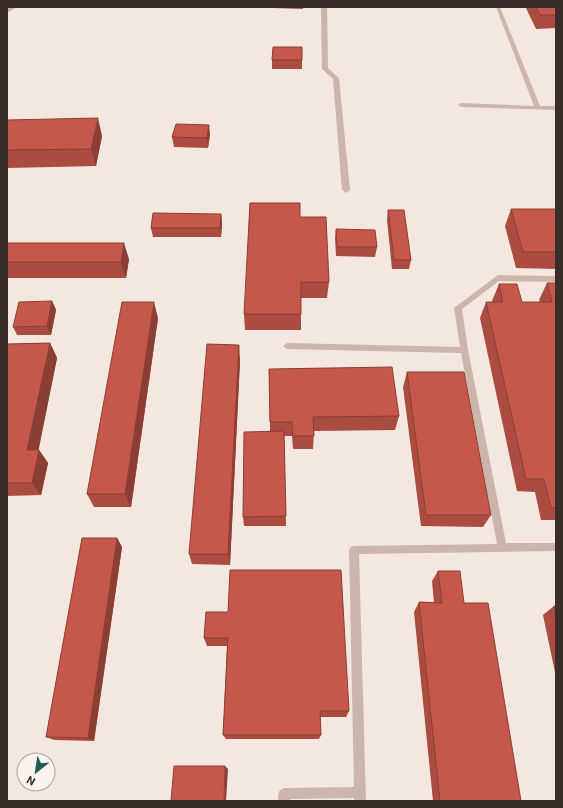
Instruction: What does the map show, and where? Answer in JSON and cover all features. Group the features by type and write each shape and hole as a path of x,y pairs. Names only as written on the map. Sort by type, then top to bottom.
{"street":[{"path":"7,11 14,7"},
{"path":"324,7 325,69 336,78 346,190"}],"lane":[{"path":"498,7 538,108"},
{"path":"461,105 556,108"},
{"path":"502,548 464,350 458,308 498,278 556,279"},
{"path":"287,346 464,350"},
{"path":"284,801 284,794 360,797 354,550 556,547"}],"building":[{"path":"536,7 556,7 556,15 540,15"},
{"path":"273,47 302,47 302,60 272,60"},
{"path":"98,118 91,149 7,150 7,120"},
{"path":"176,124 209,125 207,138 172,137"},
{"path":"250,203 300,203 300,217 326,217 329,282 301,282 301,314 244,314"},
{"path":"511,209 556,209 556,252 523,252"},
{"path":"388,210 404,210 411,260 394,260"},
{"path":"153,213 221,214 220,228 151,228"},
{"path":"336,229 375,230 377,247 337,247"},
{"path":"7,243 124,243 121,262 7,262"},
{"path":"547,283 556,283 556,508 551,508 544,479 526,479 486,302 503,302 499,284 517,284 522,302 552,302"},
{"path":"52,301 47,326 13,327 19,302"},
{"path":"122,302 154,302 125,494 87,494"},
{"path":"50,343 27,450 39,450 32,483 7,483 7,344"},
{"path":"207,344 239,345 228,554 189,554"},
{"path":"392,367 399,416 313,417 314,436 293,436 292,422 270,422 269,369"},
{"path":"407,372 464,372 491,515 426,515"},
{"path":"284,431 286,516 243,517 244,432"},
{"path":"82,538 117,538 88,738 46,737"},
{"path":"230,570 341,570 349,711 320,711 321,735 223,735 228,638 204,638 206,612 228,612"},
{"path":"438,571 460,571 464,603 488,603 521,801 440,801 419,602 442,603"},
{"path":"554,606 556,606 556,617"},
{"path":"174,766 225,766 224,801 171,801"}]}
